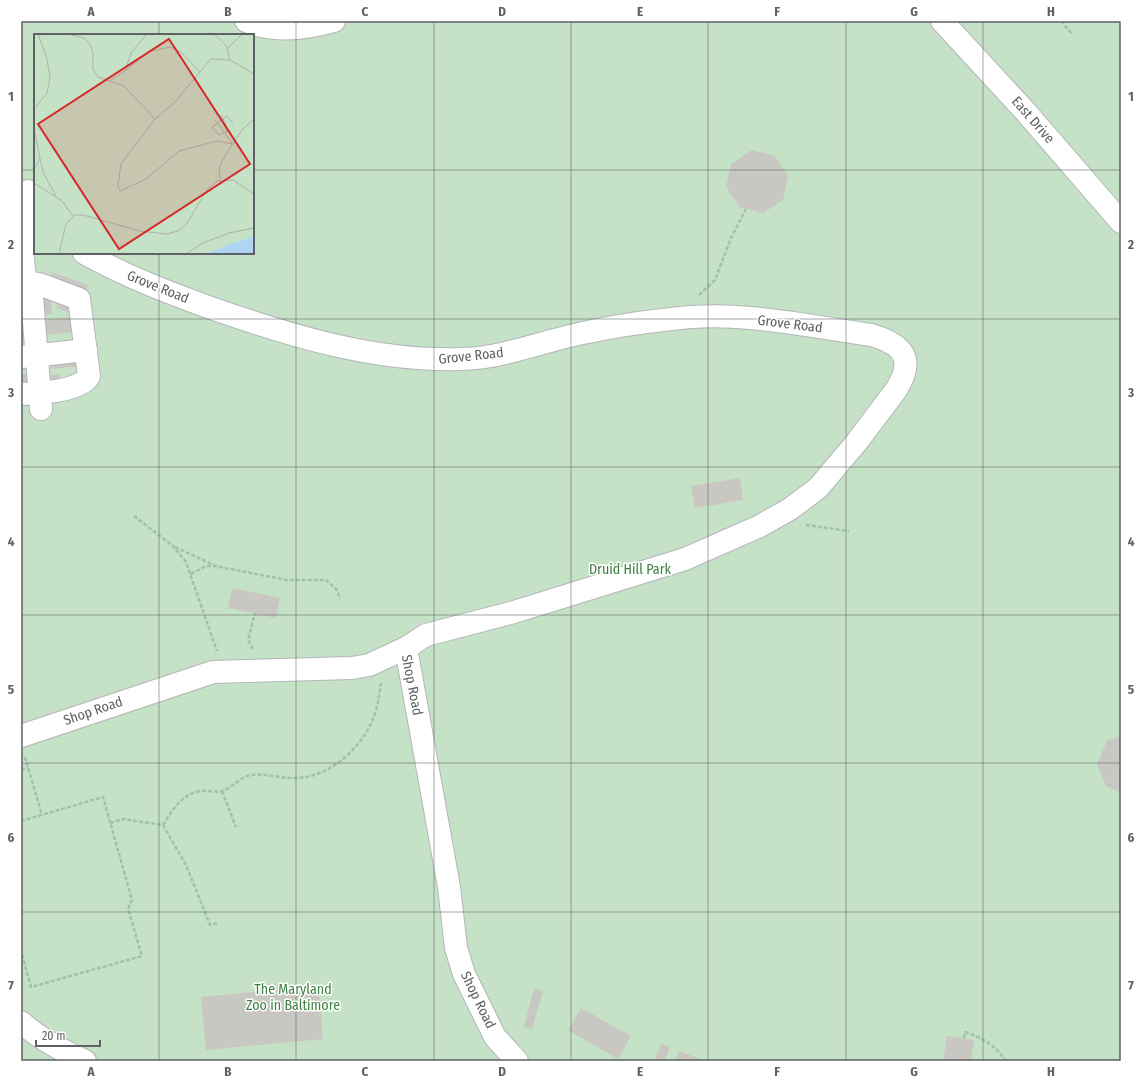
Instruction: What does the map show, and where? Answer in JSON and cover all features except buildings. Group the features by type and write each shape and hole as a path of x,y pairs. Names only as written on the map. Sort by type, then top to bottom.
{"street":[{"path":"246,26 291,29 313,27 334,21"},
{"name":"East Drive","path":"942,21 1024,110 1121,222"},
{"path":"22,285 39,284 79,299 89,376 79,384 49,392 33,399 28,350 32,297 22,285 22,254 30,194"},
{"name":"Grove Road","path":"86,254 113,269 157,288 255,324 385,356 428,360 493,356 588,332 675,318 722,317 752,319 871,334 888,340 900,349 905,359 906,370 896,390 831,474 809,495 786,511 760,526 685,558 514,612 426,635 406,648"},
{"path":"28,350 85,344"},
{"name":"Shop Road","path":"22,744 213,672 352,668 369,665 406,648 449,887 456,948 464,974 495,1037 517,1061"},
{"path":"21,1022 29,1030 64,1051 85,1061"}],"path":[{"path":"1061,21 1072,34"},
{"path":"675,318 715,280 729,243 746,209"},
{"path":"786,511 796,522 805,525 849,531"},
{"path":"134,516 173,546 215,566"},
{"path":"173,546 186,562 191,574 217,653"},
{"path":"191,574 206,566 215,566 287,580 326,580 337,590 340,599"},
{"path":"248,640 255,613"},
{"path":"163,825 174,808 187,795 201,791 222,791 241,779 251,776 296,778 311,777 329,769 346,755 362,738 374,718 382,680 383,659"},
{"path":"22,744 42,815"},
{"path":"21,770 28,768"},
{"path":"222,791 236,827"},
{"path":"21,821 103,797 132,900 128,909 142,956 31,987 21,951"},
{"path":"110,822 123,819 163,825"},
{"path":"163,825 186,865 210,925 217,923"},
{"path":"964,1038 965,1032 992,1044 1006,1061"}],"green space":[{"name":"Druid Hill Park","path":"21,21 1121,21 1121,1061 21,1061"}],"park label":[{"name":"The Maryland Zoo in Baltimore","path":"293,998"}]}
